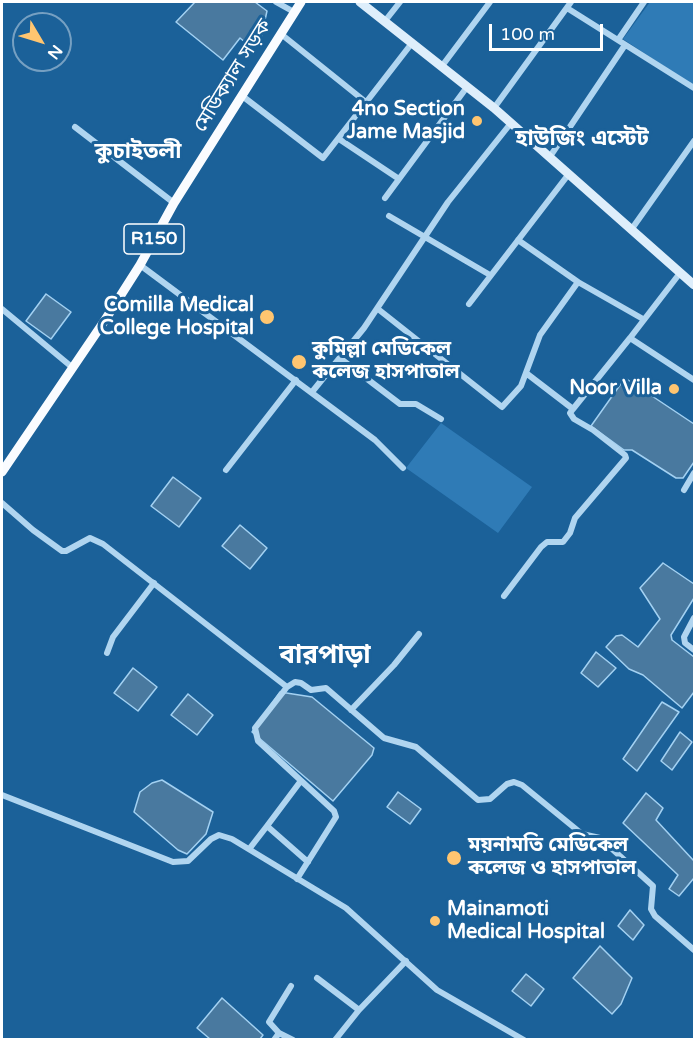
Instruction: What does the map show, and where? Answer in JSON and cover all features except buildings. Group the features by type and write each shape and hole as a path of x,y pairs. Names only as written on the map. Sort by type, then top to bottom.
{"main road":[{"name":"মেডিক্যাল সড়ক","path":"2,472 140,265 174,203 301,2"}],"street":[{"path":"276,2 294,12"},
{"path":"360,2 494,108 694,285"},
{"path":"385,21 400,2"},
{"path":"442,66 490,2"},
{"path":"494,108 571,2"},
{"path":"618,40 644,2"},
{"path":"567,8 694,88"},
{"path":"281,34 367,103"},
{"path":"241,95 318,156 327,156 412,43"},
{"path":"549,158 625,45"},
{"path":"385,198 467,87"},
{"path":"312,392 341,359 378,309 448,202 511,123"},
{"path":"75,127 174,203"},
{"path":"339,139 399,179"},
{"path":"631,230 694,141"},
{"path":"469,304 568,175"},
{"path":"389,216 490,274"},
{"path":"518,240 578,282 643,319"},
{"path":"140,265 375,440 403,468"},
{"path":"504,596 547,542 563,542 573,528 575,518 626,458 626,455 574,419 570,413 680,273"},
{"path":"378,309 497,406 506,405 520,386 540,335 578,282"},
{"path":"2,309 72,368"},
{"path":"630,338 694,380"},
{"path":"341,359 400,404 416,404 441,419"},
{"path":"526,373 573,410"},
{"path":"226,470 296,380"},
{"path":"684,490 694,473"},
{"path":"2,503 57,548 66,551 90,538 126,560 287,687"},
{"path":"107,653 113,637 154,583"},
{"path":"694,618 684,637 685,643 694,650"},
{"path":"351,710 394,665 418,634"},
{"path":"297,879 336,817 334,811 258,741 255,733 255,728 287,687 295,682 311,690 326,688 384,738 416,747 478,800 490,799 507,784 514,782 582,834 600,838 652,886 651,909 655,916 694,950"},
{"path":"250,848 300,782"},
{"path":"2,795 178,863 188,861 211,839 219,835 250,848 346,908 437,990 524,1040"},
{"path":"267,826 308,862"},
{"path":"335,1040 358,1010 406,961"},
{"path":"316,978 358,1010"},
{"path":"291,986 269,1022 279,1033 293,1040"},
{"path":"274,1040 279,1033"}],"shaded area":[{"path":"195,2 255,2 267,11 261,38 246,43 240,38 223,60 176,22"},
{"path":"650,2 694,2 694,86 623,39"},
{"path":"46,294 71,312 51,339 26,321"},
{"path":"625,378 694,424 694,462 683,478 676,478 632,450 624,450 591,426"},
{"path":"441,423 532,487 498,533 406,468"},
{"path":"173,477 201,498 179,527 151,506"},
{"path":"240,525 267,548 250,569 222,546"},
{"path":"663,563 694,584 694,598 671,635 672,640 694,657 694,692 682,708 643,675 629,669 606,647 616,636 622,635 638,647 660,619 640,588"},
{"path":"596,652 616,668 598,687 581,673"},
{"path":"133,668 157,687 138,711 114,693"},
{"path":"280,692 312,697 374,748 372,755 333,801 252,732"},
{"path":"188,694 213,715 197,735 171,715"},
{"path":"662,702 679,712 637,771 623,759"},
{"path":"680,732 692,742 672,770 661,761"},
{"path":"162,780 213,812 206,834 187,854 178,850 134,812 140,792 152,783"},
{"path":"398,792 421,809 410,824 387,807"},
{"path":"646,793 663,808 656,820 694,861 694,878 679,896 669,889 678,875 623,823"},
{"path":"630,910 644,925 633,940 618,926"},
{"path":"600,946 632,978 621,1004 612,1014 573,978"},
{"path":"526,974 544,989 531,1006 512,991"},
{"path":"222,998 263,1035 260,1039 210,1039 197,1028"}],"place":[{"name":"4no Section Jame Masjid","path":"477,121"},
{"name":"Comilla Medical College Hospital","path":"267,317"},
{"name":"কুমিল্লা মেডিকেল কলেজ হাসপাতাল","path":"299,362"},
{"name":"Noor Villa","path":"674,389"},
{"name":"ময়নামতি মেডিকেল কলেজ ও হাসপাতাল","path":"454,858"},
{"name":"Mainamoti Medical Hospital","path":"435,921"}],"district":[{"name":"হাউজিং এস্টেট","path":"582,139"},
{"name":"কুচাইতলী","path":"138,152"},
{"name":"বারপাড়া","path":"325,656"}]}
